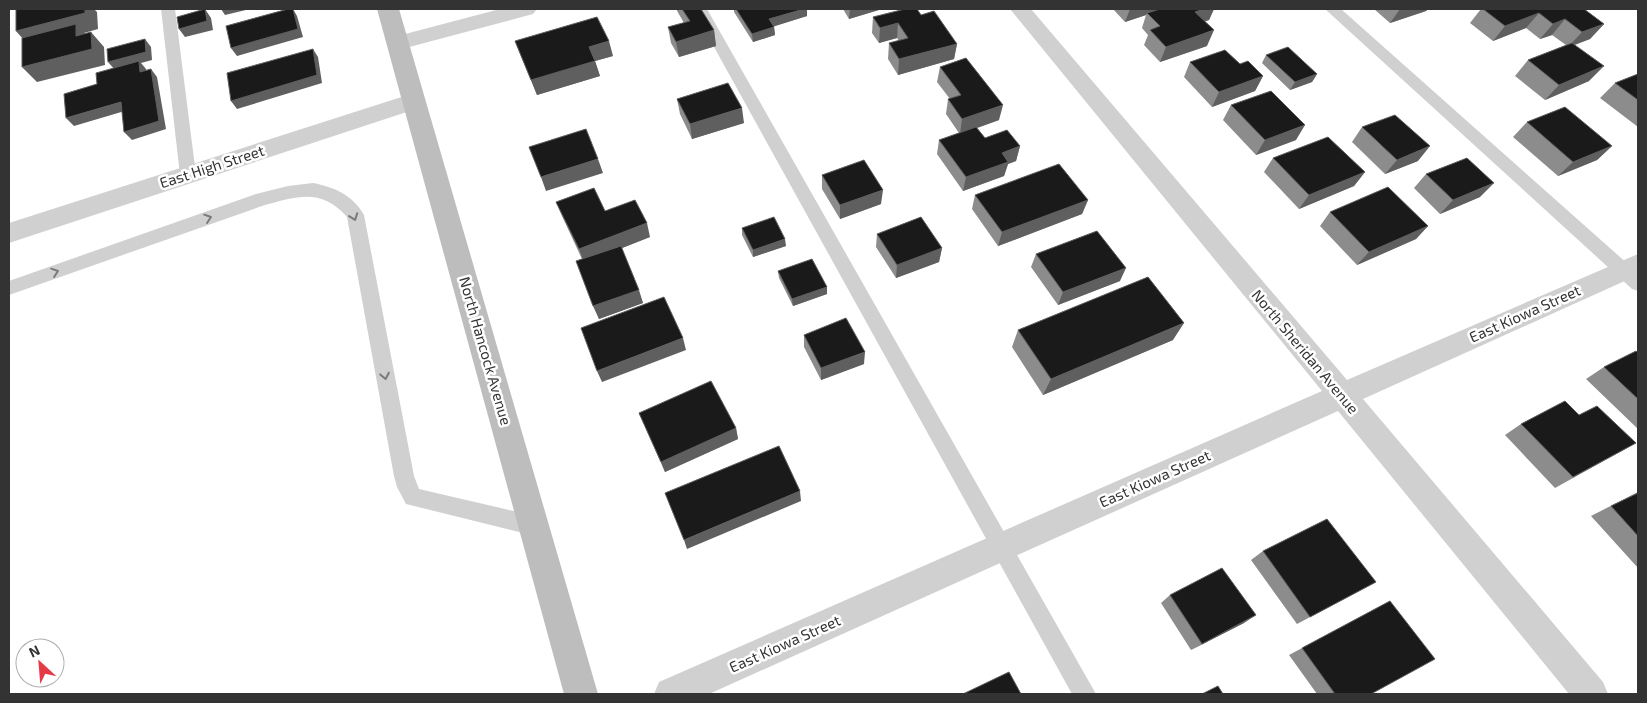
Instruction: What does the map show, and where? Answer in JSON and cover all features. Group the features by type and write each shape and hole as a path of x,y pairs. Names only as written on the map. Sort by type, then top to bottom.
{"main road":[{"name":"North Hancock Avenue","path":"388,9 581,694"}],"street":[{"path":"398,43 526,9"},
{"name":"North Sheridan Avenue","path":"1020,9 1591,694"},
{"name":"East High Street","path":"9,233 414,101"},
{"name":"East Kiowa Street","path":"671,694 1342,396 1633,273"}],"lane":[{"path":"168,9 188,175"},
{"path":"700,9 1085,694"},
{"path":"1332,9 1633,273"},
{"path":"9,288 262,199 309,189 326,192 344,200 355,215 404,476 413,498 535,526"}],"building":[{"path":"16,9 85,9 85,13 16,31"},
{"path":"205,9 207,21 179,29 177,17"},
{"path":"293,9 298,29 231,48 226,26"},
{"path":"682,9 701,9 714,30 676,42 668,27 690,21"},
{"path":"736,9 804,9 769,19 774,27 752,34"},
{"path":"905,9 917,9 921,15 934,11 957,44 899,59 889,43 908,38 898,23 880,28 873,17"},
{"path":"1160,9 1204,9 1195,12 1214,30 1166,47 1150,30 1160,26 1147,13"},
{"path":"1483,9 1584,9 1604,24 1582,32 1565,19 1553,24 1539,13 1505,26"},
{"path":"597,17 609,41 589,47 595,61 531,80 515,41"},
{"path":"76,24 76,36 91,32 92,49 22,67 22,38"},
{"path":"145,39 146,52 108,62 107,49"},
{"path":"1572,43 1604,66 1559,85 1528,60"},
{"path":"1288,47 1317,74 1295,82 1266,55"},
{"path":"313,49 317,75 231,101 227,73"},
{"path":"1225,50 1240,64 1248,61 1263,76 1219,92 1190,62"},
{"path":"966,58 1003,105 962,119 948,99 961,95 940,67"},
{"path":"139,61 140,72 151,69 159,121 124,132 121,102 66,118 64,94 97,84 96,73"},
{"path":"1638,74 1638,100 1615,83"},
{"path":"728,83 742,108 690,124 677,99"},
{"path":"1271,91 1305,125 1265,140 1231,105"},
{"path":"1565,107 1612,146 1573,162 1527,122"},
{"path":"1395,115 1430,146 1397,160 1362,127"},
{"path":"976,127 985,138 1007,130 1020,146 1002,153 1008,162 966,177 939,140"},
{"path":"586,129 598,159 541,177 529,147"},
{"path":"1328,137 1365,172 1309,195 1273,158"},
{"path":"1467,158 1494,183 1453,200 1426,174"},
{"path":"864,160 883,190 840,205 822,175"},
{"path":"1059,164 1088,200 1002,232 975,195"},
{"path":"1388,187 1428,226 1369,252 1330,212"},
{"path":"594,188 605,211 635,200 647,223 579,249 556,202"},
{"path":"774,217 785,239 753,250 742,228"},
{"path":"921,217 942,248 897,265 877,234"},
{"path":"1097,231 1126,268 1063,292 1036,254"},
{"path":"621,246 639,290 593,306 576,261"},
{"path":"812,259 827,287 792,299 778,271"},
{"path":"1148,277 1184,323 1051,379 1018,330"},
{"path":"664,297 683,338 597,371 581,328"},
{"path":"846,318 865,352 821,368 804,335"},
{"path":"1636,351 1638,353 1638,399 1604,367"},
{"path":"711,381 736,428 661,462 639,413"},
{"path":"1565,401 1579,415 1597,406 1636,443 1573,477 1521,424"},
{"path":"779,446 800,491 684,540 665,493"},
{"path":"1638,493 1638,536 1611,506"},
{"path":"1327,519 1376,582 1310,617 1263,551"},
{"path":"1222,568 1256,615 1202,644 1170,595"},
{"path":"1390,601 1435,659 1371,694 1335,694 1302,648"},
{"path":"1009,672 1021,694 963,694"},
{"path":"1218,686 1223,694 1202,694"}]}
